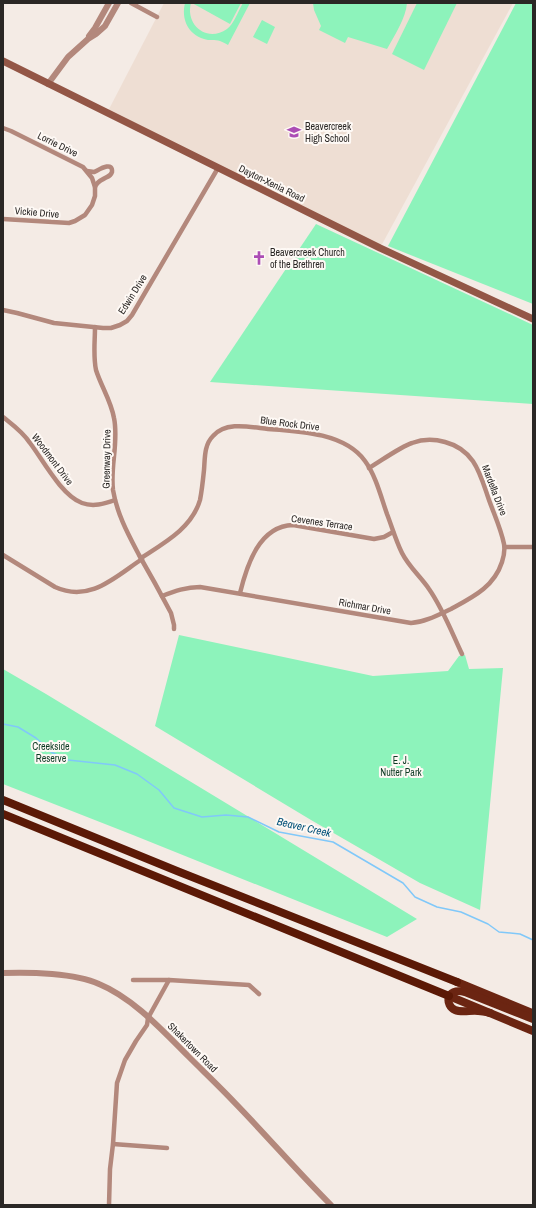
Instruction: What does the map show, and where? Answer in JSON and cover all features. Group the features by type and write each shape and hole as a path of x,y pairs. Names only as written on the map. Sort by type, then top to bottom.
{"highway":[{"path":"3,800 241,897 533,1013"},
{"path":"3,814 533,1031"},
{"path":"490,1013 479,1011 461,1012 455,1010 449,1002 450,993 459,990 533,1019"},
{"path":"459,1000 476,1003 533,1026"},
{"path":"522,1026 529,1034 533,1036"}],"main road":[{"name":"Dayton-Xenia Road","path":"3,61 380,248 533,319"}],"street":[{"path":"88,39 109,3"},
{"path":"48,84 68,57 105,26 118,3"},
{"path":"131,3 157,17"},
{"name":"Lorrie Drive","path":"3,128 74,162 87,171"},
{"path":"87,171 94,171 105,166 111,169 112,172 110,175 98,182 95,187"},
{"name":"Edwin Drive","path":"3,310 54,323 107,328 116,327 123,324 130,318 218,168"},
{"path":"87,171 92,178 95,187"},
{"name":"Vickie Drive","path":"3,219 64,224 81,219 89,210 95,199 95,187"},
{"name":"Greenway Drive","path":"95,327 96,370 112,408 114,418 115,434 112,476 115,500 124,525 173,619 174,629"},
{"name":"Woodmont Drive","path":"3,417 23,434 59,484 73,498 82,503 92,505 115,500"},
{"name":"Blue Rock Drive","path":"3,555 55,587 65,591 76,593 100,587 170,539 192,517 200,499 205,453 208,442 213,435 224,428 238,426 300,431 321,435 349,447 363,458 370,468 404,558 430,590 462,654"},
{"name":"Mardella Drive","path":"370,468 408,444 418,441 439,441 449,443 460,448 468,454 477,466 505,547"},
{"name":"Cevenes Terrace","path":"240,593 244,576 253,554 264,538 274,529 282,526 293,525 374,539 384,537 393,532"},
{"path":"505,547 533,547"},
{"name":"Richmar Drive","path":"162,596 180,589 194,587 240,593 407,623 422,622 475,596 488,585 500,569 505,547"},
{"name":"Shakertown Road","path":"3,973 35,973 71,977 98,983 115,991 148,1018 236,1104 331,1205"},
{"path":"133,980 169,980 249,985 259,994"},
{"path":"109,1205 110,1169 117,1083 125,1060 147,1024 148,1018 169,980"},
{"path":"113,1144 167,1148"}],"shaded area":[{"name":"Beavercreek High School","path":"164,3 513,3 380,248 107,113"}],"green space":[{"path":"185,3 191,3 190,11 194,25 205,33 212,34 219,33 227,29 234,21 243,3 250,3 228,45 218,40 204,39 194,34 190,30 185,20"},
{"path":"192,3 241,3 230,24"},
{"path":"313,3 407,3 402,21 387,49 348,37 345,43 319,30 321,26 314,10"},
{"path":"417,3 457,3 424,70 392,54"},
{"path":"516,3 533,3 533,304 388,246"},
{"path":"262,20 275,27 267,44 253,37"},
{"path":"316,224 533,325 533,404 210,382"},
{"name":"E. J. Nutter Park","path":"179,635 373,676 448,671 459,656 465,655 469,669 503,668 480,910 420,883 311,820 155,726"},
{"name":"Creekside Reserve","path":"3,669 417,919 387,937 3,784"}],"waterway":[{"name":"Beaver Creek","path":"3,724 18,727 36,738 51,752 68,760 115,765 137,774 159,790 174,808 202,817 226,815 248,817 279,832 333,842 403,883 415,897 437,907 461,912 488,924 499,932 520,934 533,940"}],"place":[{"name":"Beavercreek High School","path":"294,132"},
{"name":"Beavercreek Church of the Brethren","path":"259,258"}]}
